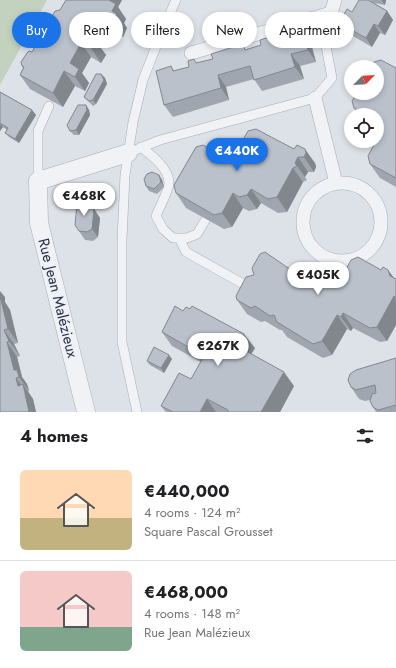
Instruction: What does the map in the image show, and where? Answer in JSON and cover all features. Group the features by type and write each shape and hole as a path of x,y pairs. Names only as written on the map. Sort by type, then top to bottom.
{"street":[{"path":"191,53 331,13 336,0"},
{"path":"316,98 336,182"},
{"path":"38,181 134,150"},
{"name":"Rue Jean Malézieux","path":"38,181 39,223 86,412"},
{"path":"336,182 347,182 362,187 378,204 382,224 375,244 358,258 337,262 322,256 304,232 305,207 316,192 336,182"}],"lane":[{"path":"136,412 122,342 122,240 134,150 132,122 143,80 176,0"},
{"path":"134,150 316,98 332,78 326,48"},
{"path":"38,181 38,131 49,106"},
{"path":"134,150 153,157 166,172 170,184 156,216 163,229 173,238 187,238 197,234 206,219"},
{"path":"179,238 186,252 245,285"}],"green space":[{"path":"0,0 47,0 40,12 12,12 12,48 20,48 0,85"}],"building":[{"path":"66,0 109,0 116,4 112,11 114,12 69,12 69,48 78,48 70,63 79,69 75,77 64,71 53,93 20,75 24,67 22,66 21,62 27,53 29,51 32,52 34,48 61,48 61,12 54,12 60,10"},
{"path":"359,0 368,0 387,11 378,26 374,24 366,38 354,31 354,12 352,12"},
{"path":"347,9 352,12 345,12"},
{"path":"265,38 265,48 307,48 308,50 291,54 295,67 254,80 250,66 218,75 221,88 164,105 156,71 171,66 173,71 189,67 188,61 194,59 196,63 213,59 211,54 230,48 244,48 245,50 257,48 257,46 261,45 260,40"},
{"path":"384,62 396,68 396,178 370,164 368,156 372,148 384,148 384,108 354,108 352,101 384,100"},
{"path":"96,74 101,74 104,80 93,100 89,101 84,97"},
{"path":"0,92 32,110 15,139 5,133 8,128 0,123"},
{"path":"78,105 86,105 87,110 76,130 70,131 67,125"},
{"path":"256,129 294,149 297,145 305,149 306,153 304,157 298,157 295,163 297,166 293,168 277,197 268,199 251,189 247,195 239,197 233,193 222,213 214,215 176,193 174,185 196,147 203,145 231,160 248,131"},
{"path":"152,172 159,175 161,182 154,189 146,186 144,179 147,174"},
{"path":"81,201 87,202 90,208 94,209 92,229 87,232 79,231 75,225 77,204"},
{"path":"265,252 294,272 295,276 303,274 321,285 325,278 332,276 340,280 351,260 358,257 381,270 383,267 388,270 390,276 396,279 396,297 394,296 377,327 370,328 343,313 341,317 337,315 322,341 313,344 277,322 274,315 270,316 255,306 251,308 237,300 236,296 246,277 254,275 252,268 260,254"},
{"path":"0,296 8,329 4,330 9,341 7,342 14,370 17,370 19,377 16,378 18,386 23,384 29,412 0,412"},
{"path":"175,306 183,311 186,307 190,309 192,306 244,334 237,346 284,372 261,412 228,412 228,410 207,399 200,412 173,412 161,406 179,373 191,379 204,356 162,332"},
{"path":"154,347 169,355 161,368 147,361"},
{"path":"396,358 396,405 378,410 373,407 370,401 372,394 376,393 375,385 356,390 351,387 348,380 350,374 356,370"}]}
